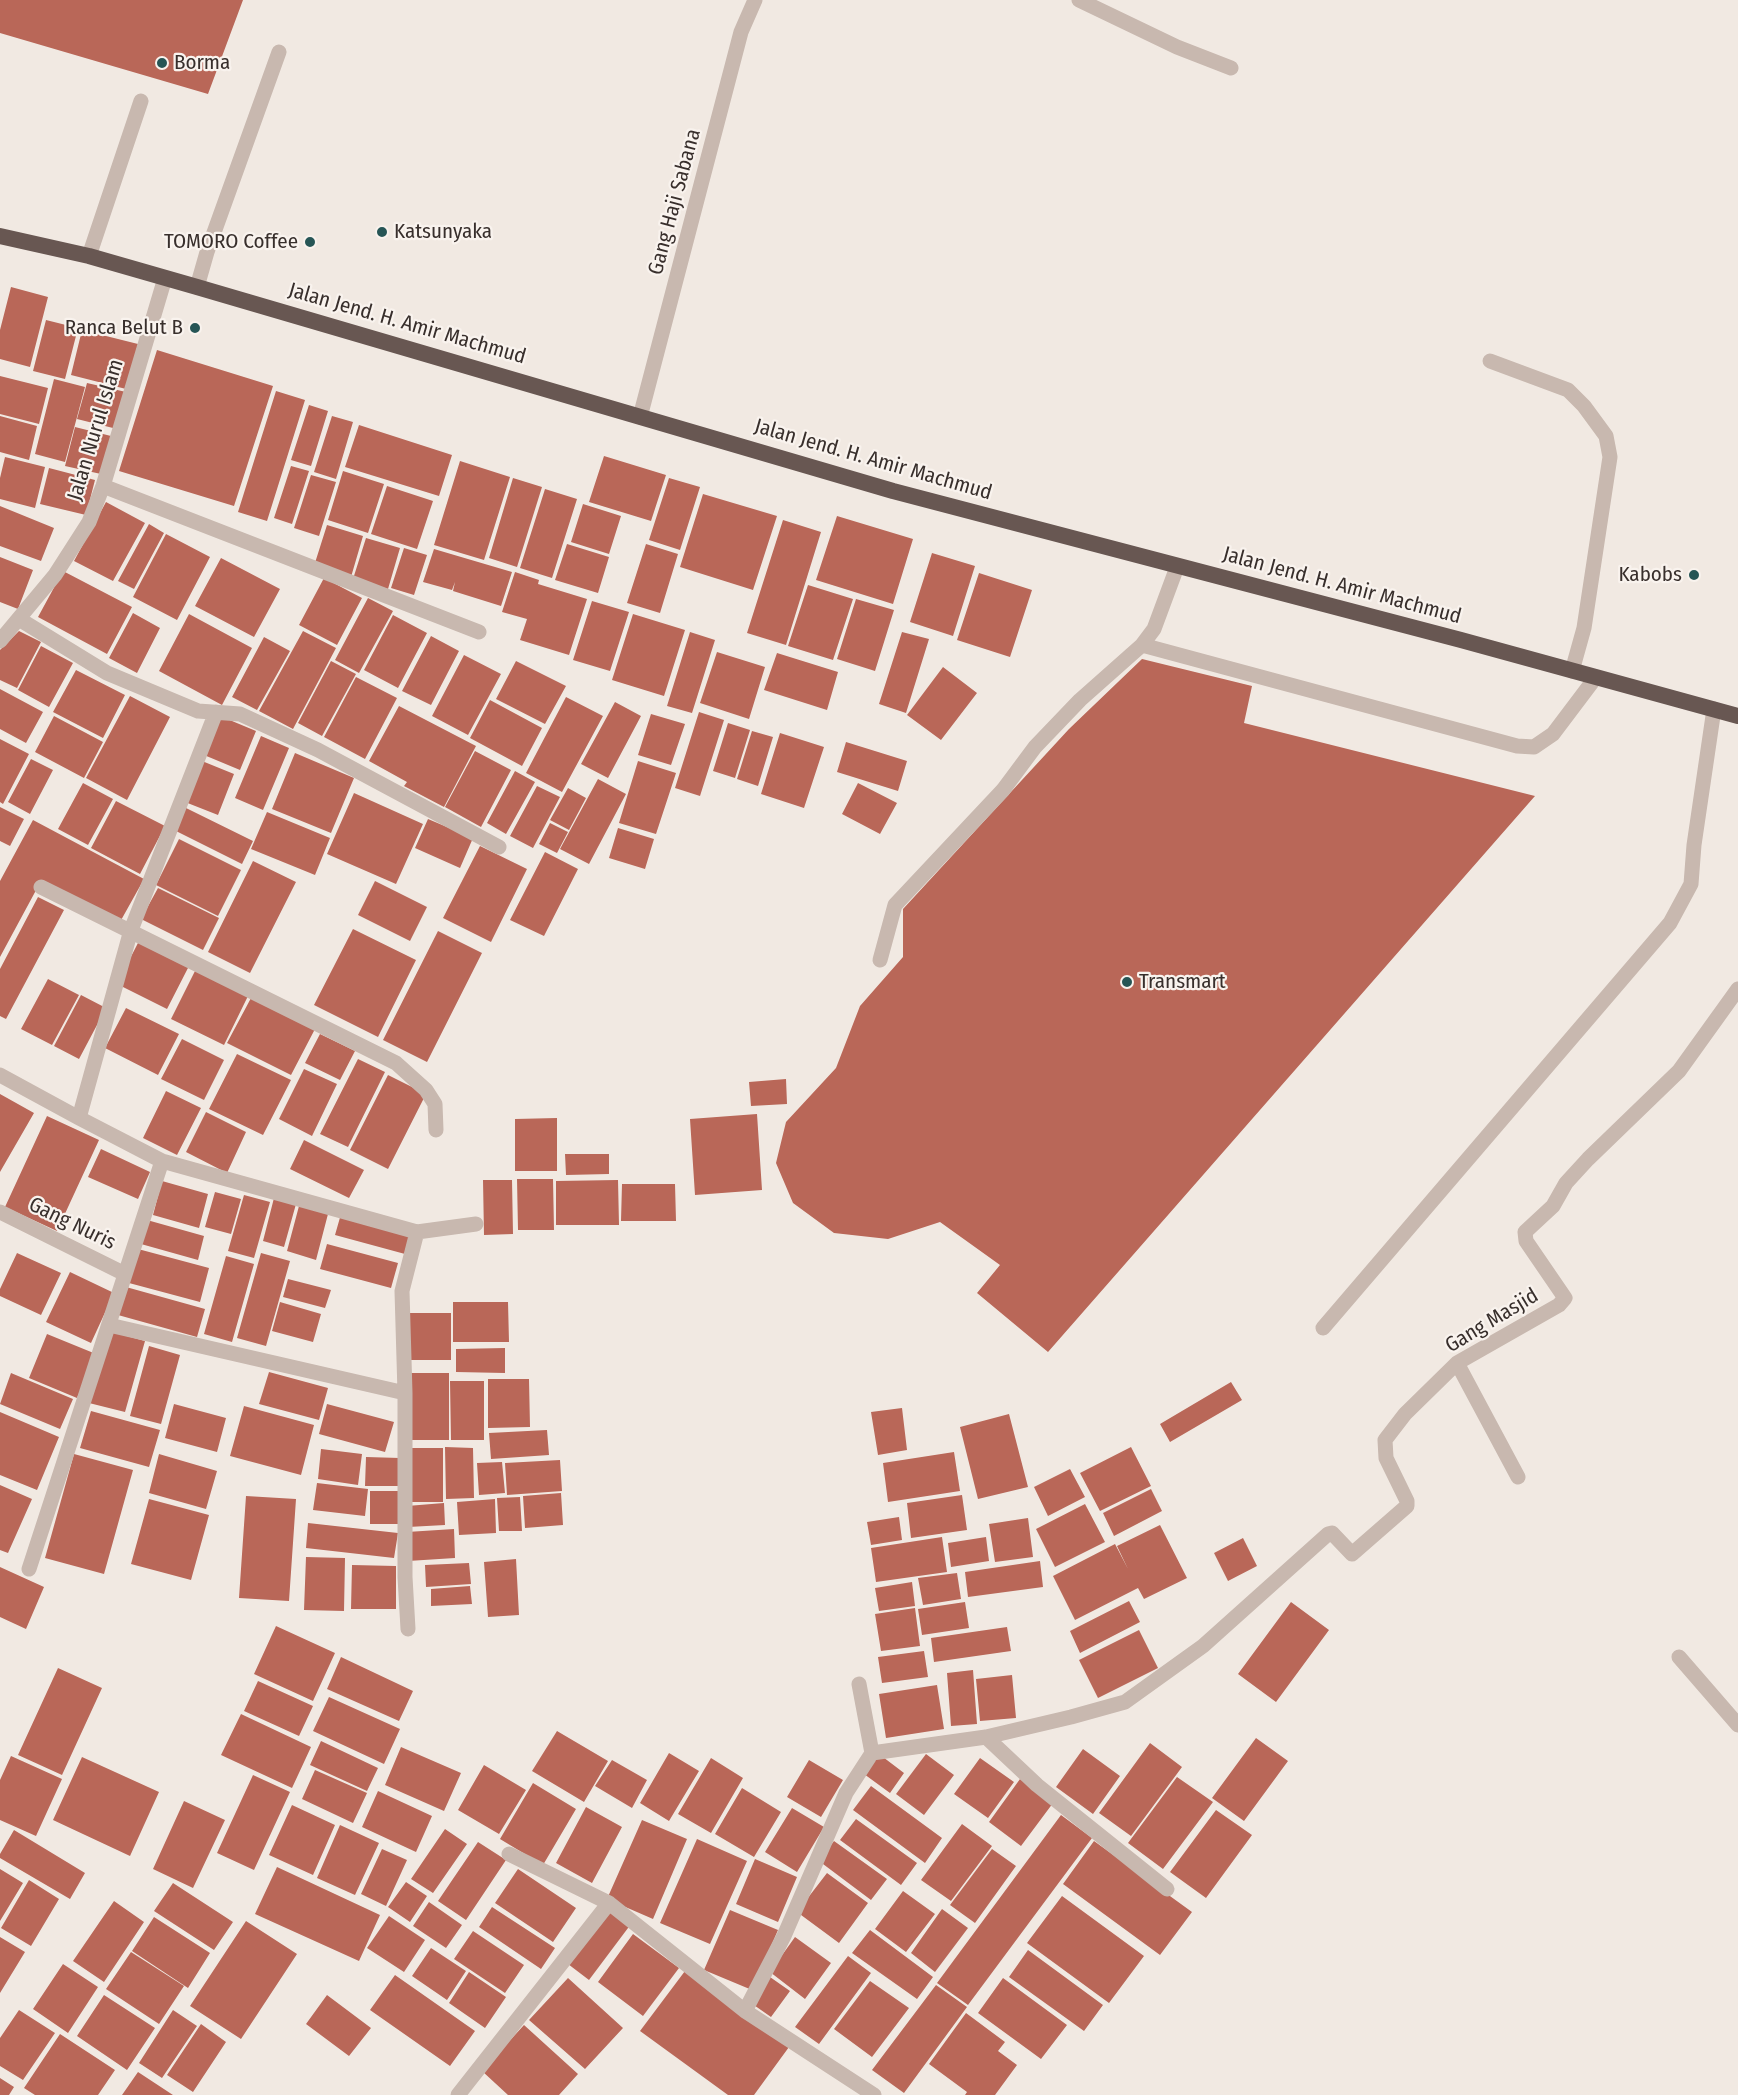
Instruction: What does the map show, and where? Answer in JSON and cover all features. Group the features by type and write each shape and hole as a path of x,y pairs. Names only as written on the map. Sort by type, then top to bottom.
{"highway":[{"name":"Jalan Jend. H. Amir Machmud","path":"0,236 89,256 459,362 892,491 1738,716"}],"street":[{"name":"Gang Haji Sabana","path":"640,417 741,32 755,0"},
{"path":"1079,0 1106,6 1176,47 1231,68"},
{"path":"197,287 207,252 279,52"},
{"path":"89,256 141,101"},
{"name":"Jalan Nurul Islam","path":"0,641 55,575 89,522 103,486 165,278"},
{"path":"1490,361 1568,390 1584,406 1606,436 1610,457 1584,628 1572,670"},
{"path":"103,486 479,632"},
{"path":"880,960 895,904 1003,790 1043,739 1080,700 1142,645 1154,629 1177,567"},
{"path":"19,619 107,673 198,711 240,714 298,741 499,847"},
{"path":"1142,645 1516,746 1534,747 1553,734 1596,677"},
{"path":"1323,1328 1670,923 1691,884 1694,845 1714,708"},
{"path":"79,1119 130,930 216,712"},
{"path":"41,886 396,1063 426,1090 435,1104 436,1130"},
{"name":"Gang Masjid","path":"986,1737 1125,1702 1203,1646 1328,1534 1332,1533 1352,1554 1407,1506 1407,1501 1386,1458 1385,1440 1405,1414 1457,1363 1555,1309 1564,1298 1526,1241 1525,1232 1553,1206 1566,1183 1588,1159 1679,1071 1738,989"},
{"path":"0,1075 79,1119 162,1161 417,1232 476,1224"},
{"path":"29,1569 162,1161"},
{"name":"Gang Nuris","path":"0,1212 125,1274"},
{"path":"408,1629 405,1577 405,1393 402,1291 417,1232"},
{"path":"109,1325 405,1393"},
{"path":"1457,1363 1518,1477"},
{"path":"1679,1657 1738,1725"},
{"path":"745,2011 784,1936 846,1793 872,1753 859,1684"},
{"path":"872,1753 986,1737 1037,1785 1167,1888"},
{"path":"509,1854 609,1903 745,2011 874,2095"},
{"path":"458,2095 609,1903"}],"building":[{"name":"Borma","path":"0,0 243,0 208,94 0,33"},
{"path":"11,287 48,297 30,367 0,359 0,330"},
{"path":"46,320 78,328 65,379 33,371"},
{"path":"82,330 138,344 126,389 71,375"},
{"path":"157,350 273,386 234,506 119,471"},
{"path":"0,376 48,388 39,424 0,414"},
{"path":"54,379 85,387 65,462 35,454"},
{"path":"87,383 126,392 117,429 77,419"},
{"path":"276,391 305,400 267,521 238,512"},
{"path":"309,405 328,411 311,466 291,460"},
{"path":"0,416 37,426 29,460 0,452"},
{"path":"332,416 353,422 336,479 314,472"},
{"path":"359,425 452,455 439,496 345,467"},
{"path":"75,427 111,436 101,474 65,466"},
{"path":"604,456 666,475 651,521 589,502"},
{"path":"5,457 45,467 35,508 0,499 0,478"},
{"path":"460,461 510,477 484,560 434,545"},
{"path":"291,466 309,471 292,524 274,518"},
{"path":"49,468 95,480 86,515 40,504"},
{"path":"343,471 384,484 368,533 328,520"},
{"path":"311,475 336,482 319,536 294,528"},
{"path":"513,478 542,487 517,567 489,558"},
{"path":"669,478 700,487 680,550 649,540"},
{"path":"387,486 433,501 417,549 371,534"},
{"path":"545,489 577,499 552,578 520,568"},
{"path":"703,494 777,516 753,590 680,567"},
{"path":"106,502 145,523 113,581 74,561"},
{"path":"583,504 621,516 609,554 571,542"},
{"path":"0,506 54,528 41,561 0,546"},
{"path":"837,516 913,539 893,604 816,580"},
{"path":"783,520 821,532 786,645 747,633"},
{"path":"149,524 164,533 134,589 118,581"},
{"path":"327,525 363,536 351,577 314,566"},
{"path":"166,534 210,557 177,620 133,597"},
{"path":"366,538 400,548 388,589 353,579"},
{"path":"567,544 609,557 598,593 555,580"},
{"path":"646,544 678,554 660,613 627,603"},
{"path":"404,548 427,555 414,595 391,588"},
{"path":"434,549 512,572 501,606 453,591 455,582 452,590 423,582"},
{"path":"932,553 975,566 953,636 910,622"},
{"path":"0,557 33,570 18,609 0,602"},
{"path":"221,558 280,589 254,637 195,606"},
{"path":"63,571 132,607 107,654 38,617"},
{"path":"515,572 539,580 538,584 587,599 569,655 520,640 527,619 502,612"},
{"path":"979,573 1032,590 1010,657 957,640"},
{"path":"324,578 362,598 337,645 299,625"},
{"path":"808,585 853,599 833,660 788,646"},
{"path":"368,598 393,611 359,673 335,660"},
{"path":"856,599 894,610 875,671 837,659"},
{"path":"592,601 629,612 610,671 573,660"},
{"path":"133,613 160,628 137,673 109,658"},
{"path":"189,614 252,648 222,705 159,671"},
{"path":"633,614 685,630 664,696 612,680"},
{"path":"393,615 427,633 398,688 364,670"},
{"path":"19,631 41,642 17,688 0,680 0,650"},
{"path":"303,631 336,648 293,729 259,711"},
{"path":"690,632 715,640 692,713 667,706"},
{"path":"902,632 929,639 906,713 879,704"},
{"path":"431,636 459,651 431,705 402,691"},
{"path":"264,637 290,651 257,710 232,697"},
{"path":"41,646 73,663 49,707 18,690"},
{"path":"717,652 765,667 749,719 700,703"},
{"path":"777,653 838,672 827,710 764,690"},
{"path":"464,655 501,674 468,735 432,716"},
{"name":"Transmart","path":"1142,659 1252,686 1244,723 1535,796 1048,1352 977,1293 1000,1265 940,1222 888,1239 834,1233 793,1203 776,1163 786,1122 836,1068 860,1006 903,957 903,909 1069,729"},
{"path":"331,661 356,674 322,736 298,723"},
{"path":"516,661 566,686 545,724 496,699"},
{"path":"943,667 977,693 941,740 907,715"},
{"path":"76,670 125,695 103,738 53,712"},
{"path":"356,677 397,698 365,759 324,737"},
{"path":"0,689 43,712 26,743 0,729"},
{"path":"130,696 170,717 127,800 86,778"},
{"path":"566,697 603,716 562,792 526,773"},
{"path":"490,700 542,728 522,766 470,738"},
{"path":"615,702 641,716 608,778 581,764"},
{"path":"399,706 476,746 444,807 404,786 407,782 369,761"},
{"path":"699,712 724,720 700,796 675,788"},
{"path":"651,714 685,724 671,765 638,755"},
{"path":"54,716 103,742 84,778 35,752"},
{"path":"220,716 256,731 240,770 204,755"},
{"path":"728,723 750,730 735,778 713,771"},
{"path":"752,731 773,737 758,786 737,779"},
{"path":"780,733 824,747 804,808 761,794"},
{"path":"261,736 289,748 263,810 235,798"},
{"path":"0,739 29,754 3,804 0,802"},
{"path":"846,742 907,761 898,791 837,772"},
{"path":"475,751 511,770 481,827 445,807"},
{"path":"295,753 354,778 331,833 272,809"},
{"path":"31,759 53,770 30,814 8,802"},
{"path":"202,761 234,774 218,815 185,802"},
{"path":"638,761 676,773 656,834 619,823"},
{"path":"515,771 535,782 506,834 487,823"},
{"path":"598,779 626,794 589,864 560,849"},
{"path":"83,783 113,799 88,845 58,829"},
{"path":"858,783 897,803 880,834 842,814"},
{"path":"537,786 560,797 533,848 510,836"},
{"path":"568,788 586,798 569,830 550,820"},
{"path":"354,793 423,824 396,884 327,854"},
{"path":"116,801 165,826 140,874 91,848"},
{"path":"0,807 24,819 10,846 0,841"},
{"path":"186,808 253,841 242,864 174,830"},
{"path":"267,812 330,838 315,875 251,849"},
{"path":"428,819 473,838 460,868 415,848"},
{"path":"33,820 144,879 120,922 41,881 0,957 0,881"},
{"path":"550,823 568,832 557,853 539,844"},
{"path":"618,828 654,839 645,869 609,858"},
{"path":"179,839 241,870 218,916 156,885"},
{"path":"480,846 527,869 491,942 443,918"},
{"path":"545,852 578,869 544,936 510,920"},
{"path":"253,861 296,882 250,973 208,952"},
{"path":"375,881 427,907 410,941 358,915"},
{"path":"158,888 219,918 203,950 141,919"},
{"path":"38,897 64,910 6,1019 0,1016 0,969"},
{"path":"353,929 416,960 378,1037 314,1005"},
{"path":"438,931 482,953 427,1062 383,1040"},
{"path":"139,941 189,966 167,1009 117,984"},
{"path":"196,969 248,996 224,1045 171,1019"},
{"path":"48,979 79,995 52,1045 21,1029"},
{"path":"81,995 106,1008 79,1059 54,1046"},
{"path":"251,998 315,1029 291,1075 227,1043"},
{"path":"126,1008 179,1034 158,1075 105,1048"},
{"path":"320,1034 355,1051 340,1080 305,1063"},
{"path":"182,1039 224,1060 204,1100 161,1079"},
{"path":"237,1054 291,1080 263,1135 209,1109"},
{"path":"358,1059 385,1072 348,1147 320,1134"},
{"path":"304,1069 337,1084 312,1136 279,1119"},
{"path":"388,1075 426,1094 388,1169 350,1150"},
{"path":"786,1079 787,1104 751,1106 749,1082"},
{"path":"166,1091 201,1108 177,1155 143,1138"},
{"path":"0,1094 34,1113 0,1172"},
{"path":"206,1112 246,1132 227,1173 186,1152"},
{"path":"757,1114 762,1190 695,1195 690,1119"},
{"path":"47,1116 99,1140 57,1231 5,1207"},
{"path":"557,1118 557,1171 515,1171 515,1119"},
{"path":"304,1140 364,1170 349,1198 290,1169"},
{"path":"101,1149 150,1172 138,1199 88,1177"},
{"path":"565,1154 609,1154 609,1174 566,1175"},
{"path":"517,1179 553,1179 554,1230 518,1230"},
{"path":"483,1180 512,1180 513,1234 484,1235"},
{"path":"618,1180 619,1225 556,1225 556,1181"},
{"path":"162,1181 208,1194 199,1228 153,1215"},
{"path":"622,1184 675,1184 676,1221 621,1221"},
{"path":"215,1192 241,1199 231,1234 205,1227"},
{"path":"244,1195 270,1202 254,1258 228,1251"},
{"path":"274,1198 296,1204 284,1247 263,1241"},
{"path":"299,1206 328,1214 316,1260 287,1251"},
{"path":"341,1214 411,1233 405,1254 335,1235"},
{"path":"147,1220 204,1236 198,1260 141,1244"},
{"path":"327,1244 398,1263 391,1288 320,1269"},
{"path":"138,1249 209,1268 200,1302 129,1283"},
{"path":"17,1253 61,1273 41,1315 0,1296 0,1289"},
{"path":"261,1253 290,1261 266,1346 237,1338"},
{"path":"226,1256 254,1264 232,1342 204,1334"},
{"path":"70,1272 114,1293 91,1343 46,1322"},
{"path":"288,1279 331,1290 325,1308 283,1297"},
{"path":"126,1287 205,1309 197,1337 118,1315"},
{"path":"280,1302 321,1314 313,1342 272,1331"},
{"path":"453,1302 508,1302 509,1342 453,1342"},
{"path":"410,1313 451,1313 451,1360 410,1360"},
{"path":"108,1331 145,1341 125,1412 89,1403"},
{"path":"47,1334 96,1354 77,1398 29,1378"},
{"path":"149,1346 180,1355 161,1424 130,1416"},
{"path":"505,1348 505,1373 456,1372 456,1349"},
{"path":"269,1372 328,1388 319,1420 259,1404"},
{"path":"11,1373 73,1399 60,1429 0,1404"},
{"path":"411,1373 449,1373 449,1440 412,1440"},
{"path":"488,1379 529,1379 530,1427 488,1428"},
{"path":"450,1381 484,1381 484,1440 451,1440"},
{"path":"1231,1382 1242,1400 1170,1442 1160,1424"},
{"path":"174,1404 226,1418 217,1452 165,1438"},
{"path":"327,1404 394,1422 385,1452 319,1434"},
{"path":"244,1406 314,1425 301,1475 230,1456"},
{"path":"902,1408 907,1450 878,1455 871,1412"},
{"path":"91,1411 160,1430 149,1467 80,1448"},
{"path":"0,1412 59,1437 37,1490 0,1475"},
{"path":"1009,1414 1028,1487 978,1499 960,1427"},
{"path":"547,1430 549,1455 491,1459 489,1433"},
{"path":"445,1447 473,1448 474,1498 446,1499"},
{"path":"1131,1447 1151,1486 1100,1511 1080,1473"},
{"path":"411,1448 443,1448 443,1502 412,1502"},
{"path":"321,1449 362,1454 358,1485 318,1479"},
{"path":"954,1452 960,1491 888,1502 883,1463"},
{"path":"74,1454 133,1470 104,1574 45,1558"},
{"path":"159,1454 217,1471 206,1509 149,1493"},
{"path":"366,1457 400,1458 400,1486 365,1486"},
{"path":"560,1460 562,1491 507,1495 505,1463"},
{"path":"502,1462 505,1493 479,1495 477,1463"},
{"path":"1070,1469 1085,1497 1048,1516 1034,1487"},
{"path":"317,1483 368,1489 365,1516 313,1510"},
{"path":"0,1485 32,1499 8,1553 0,1550"},
{"path":"1151,1489 1162,1511 1114,1536 1103,1513"},
{"path":"370,1491 399,1491 399,1524 370,1524"},
{"path":"561,1493 563,1525 525,1528 523,1496"},
{"path":"962,1495 967,1530 911,1538 907,1503"},
{"path":"246,1496 296,1499 289,1601 239,1598"},
{"path":"520,1497 522,1531 499,1531 497,1498"},
{"path":"149,1499 209,1515 191,1580 131,1564"},
{"path":"495,1499 496,1533 459,1535 457,1502"},
{"path":"444,1503 445,1525 408,1527 407,1506"},
{"path":"1085,1504 1105,1542 1055,1567 1036,1529"},
{"path":"899,1517 902,1540 871,1545 867,1522"},
{"path":"1028,1518 1033,1557 995,1562 989,1524"},
{"path":"308,1523 398,1533 394,1558 306,1548"},
{"path":"1160,1525 1187,1578 1144,1599 1138,1588 1075,1620 1053,1576 1115,1544 1128,1569 1117,1546"},
{"path":"454,1529 455,1558 408,1561 407,1532"},
{"path":"942,1537 947,1572 876,1582 871,1548"},
{"path":"986,1537 989,1561 951,1567 948,1543"},
{"path":"1243,1538 1257,1566 1228,1581 1214,1553"},
{"path":"306,1557 345,1558 344,1611 304,1610"},
{"path":"516,1559 519,1615 488,1617 484,1562"},
{"path":"1040,1561 1043,1587 968,1597 965,1572"},
{"path":"469,1563 471,1584 426,1587 425,1565"},
{"path":"352,1565 396,1566 396,1609 351,1609"},
{"path":"0,1567 44,1587 26,1629 0,1617"},
{"path":"957,1573 961,1599 923,1605 918,1578"},
{"path":"912,1582 915,1606 879,1611 875,1588"},
{"path":"470,1586 472,1604 431,1606 431,1589"},
{"path":"1129,1601 1140,1622 1080,1653 1070,1631"},
{"path":"965,1602 969,1628 922,1635 918,1609"},
{"path":"1291,1602 1329,1630 1276,1702 1238,1674"},
{"path":"915,1608 920,1646 881,1651 875,1614"},
{"path":"276,1626 335,1653 313,1701 254,1674"},
{"path":"1007,1627 1011,1651 934,1662 931,1638"},
{"path":"1139,1630 1158,1668 1098,1698 1079,1660"},
{"path":"924,1651 928,1677 882,1683 878,1657"},
{"path":"341,1657 413,1691 399,1721 327,1689"},
{"path":"58,1668 102,1688 62,1775 18,1755"},
{"path":"973,1670 977,1724 951,1726 947,1673"},
{"path":"1012,1675 1016,1718 980,1721 976,1679"},
{"path":"258,1681 313,1706 299,1736 244,1711"},
{"path":"937,1685 944,1729 886,1738 879,1694"},
{"path":"329,1697 400,1729 384,1764 313,1731"},
{"path":"241,1714 311,1747 292,1788 221,1755"},
{"path":"557,1731 608,1761 584,1802 532,1771"},
{"path":"1256,1738 1288,1761 1244,1821 1212,1798"},
{"path":"321,1741 378,1768 367,1791 310,1765"},
{"path":"1150,1743 1182,1767 1131,1836 1099,1813"},
{"path":"401,1747 461,1773 444,1811 385,1785"},
{"path":"1083,1749 1120,1776 1093,1814 1056,1787"},
{"path":"669,1753 699,1771 669,1821 640,1803"},
{"path":"879,1754 904,1773 890,1793 864,1774"},
{"path":"926,1754 954,1775 924,1815 896,1794"},
{"path":"11,1756 62,1779 36,1836 0,1820 0,1780"},
{"path":"82,1757 159,1792 130,1856 53,1820"},
{"path":"711,1758 743,1778 711,1833 678,1814"},
{"path":"980,1758 1014,1782 988,1818 954,1794"},
{"path":"612,1760 647,1780 632,1808 595,1786"},
{"path":"809,1760 843,1780 821,1817 787,1797"},
{"path":"484,1765 526,1790 499,1834 458,1810"},
{"path":"315,1770 367,1793 353,1823 302,1799"},
{"path":"253,1775 290,1792 254,1870 217,1853"},
{"path":"1177,1777 1213,1802 1163,1869 1128,1843"},
{"path":"1020,1779 1053,1803 1021,1846 989,1822"},
{"path":"533,1783 576,1809 543,1865 500,1839"},
{"path":"871,1786 942,1838 925,1863 853,1810"},
{"path":"742,1788 781,1812 754,1857 715,1834"},
{"path":"378,1791 432,1816 416,1852 362,1827"},
{"path":"184,1801 225,1820 193,1888 153,1869"},
{"path":"292,1805 335,1825 313,1875 269,1855"},
{"path":"586,1807 622,1827 592,1883 556,1863"},
{"path":"792,1808 824,1827 797,1872 765,1852"},
{"path":"1216,1810 1252,1835 1206,1898 1170,1872"},
{"path":"1061,1815 1092,1838 968,2005 937,1983"},
{"path":"856,1819 917,1863 901,1885 840,1840"},
{"path":"642,1820 687,1839 653,1919 607,1899"},
{"path":"962,1824 992,1846 951,1901 921,1880"},
{"path":"340,1825 379,1843 355,1895 317,1878"},
{"path":"445,1829 467,1844 433,1893 411,1879"},
{"path":"14,1830 85,1873 70,1899 0,1858"},
{"path":"697,1839 747,1861 710,1944 660,1923"},
{"path":"834,1841 887,1879 871,1900 819,1861"},
{"path":"1094,1841 1192,1912 1160,1955 1063,1884"},
{"path":"478,1842 506,1860 466,1920 438,1901"},
{"path":"382,1849 407,1860 386,1906 361,1894"},
{"path":"992,1849 1016,1866 975,1923 950,1905"},
{"path":"755,1859 797,1877 778,1922 736,1904"},
{"path":"277,1867 380,1915 359,1961 255,1914"},
{"path":"0,1869 23,1883 0,1921"},
{"path":"518,1869 576,1908 553,1942 495,1903"},
{"path":"827,1873 868,1903 839,1943 797,1912"},
{"path":"29,1880 59,1899 31,1946 1,1928"},
{"path":"406,1882 427,1896 410,1922 388,1907"},
{"path":"173,1883 233,1922 214,1950 154,1911"},
{"path":"903,1891 935,1914 906,1952 875,1929"},
{"path":"1062,1896 1144,1956 1109,2003 1027,1943"},
{"path":"114,1901 144,1922 104,1982 73,1961"},
{"path":"429,1902 462,1925 446,1948 413,1926"},
{"path":"492,1907 555,1948 541,1969 479,1927"},
{"path":"609,1908 631,1924 589,1980 568,1964"},
{"path":"942,1909 968,1928 935,1972 911,1953"},
{"path":"730,1910 778,1930 752,1990 704,1970"},
{"path":"389,1916 425,1940 404,1972 367,1948"},
{"path":"154,1917 210,1953 188,1988 132,1951"},
{"path":"246,1921 297,1954 241,2039 190,2006"},
{"path":"870,1930 933,1977 917,1999 852,1953"},
{"path":"473,1931 524,1965 505,1993 454,1959"},
{"path":"633,1934 679,1968 643,2016 598,1982"},
{"path":"0,1937 25,1952 0,1993"},
{"path":"795,1937 831,1963 805,1999 770,1972"},
{"path":"431,1948 466,1971 447,2000 412,1976"},
{"path":"1028,1950 1103,2005 1084,2031 1009,1977"},
{"path":"131,1952 184,1986 159,2024 106,1989"},
{"path":"848,1956 871,1973 819,2044 795,2027"},
{"path":"63,1964 98,1987 68,2033 33,2009"},
{"path":"685,1971 789,2047 754,2095 728,2095 640,2031"},
{"path":"469,1972 506,1997 485,2028 449,2003"},
{"path":"395,1975 475,2031 450,2066 370,2010"},
{"path":"770,1977 790,1991 771,2017 751,2003"},
{"path":"568,1978 623,2028 585,2069 529,2020"},
{"path":"1003,1978 1067,2025 1041,2059 978,2013"},
{"path":"870,1981 909,2008 872,2057 834,2029"},
{"path":"936,1985 967,2007 904,2093 872,2070"},
{"path":"104,1995 155,2028 127,2070 77,2036"},
{"path":"327,1995 371,2028 349,2056 306,2024"},
{"path":"19,2010 55,2033 23,2080 0,2066 0,2038"},
{"path":"173,2010 197,2026 162,2078 139,2063"},
{"path":"966,2013 1005,2042 998,2051 1017,2065 995,2095 965,2095 967,2092 929,2064"},
{"path":"201,2024 226,2042 193,2092 167,2075"},
{"path":"524,2025 578,2074 559,2095 508,2095 482,2071"},
{"path":"60,2034 115,2070 98,2095 35,2095 24,2088"},
{"path":"138,2072 173,2095 122,2095"},
{"path":"0,2078 14,2087 9,2095 0,2095"}],"place":[{"name":"Borma","path":"162,63"},
{"name":"Katsunyaka","path":"382,232"},
{"name":"TOMORO Coffee","path":"310,242"},
{"name":"Ranca Belut B","path":"195,328"},
{"name":"Kabobs","path":"1694,575"},
{"name":"Transmart","path":"1127,982"}]}
